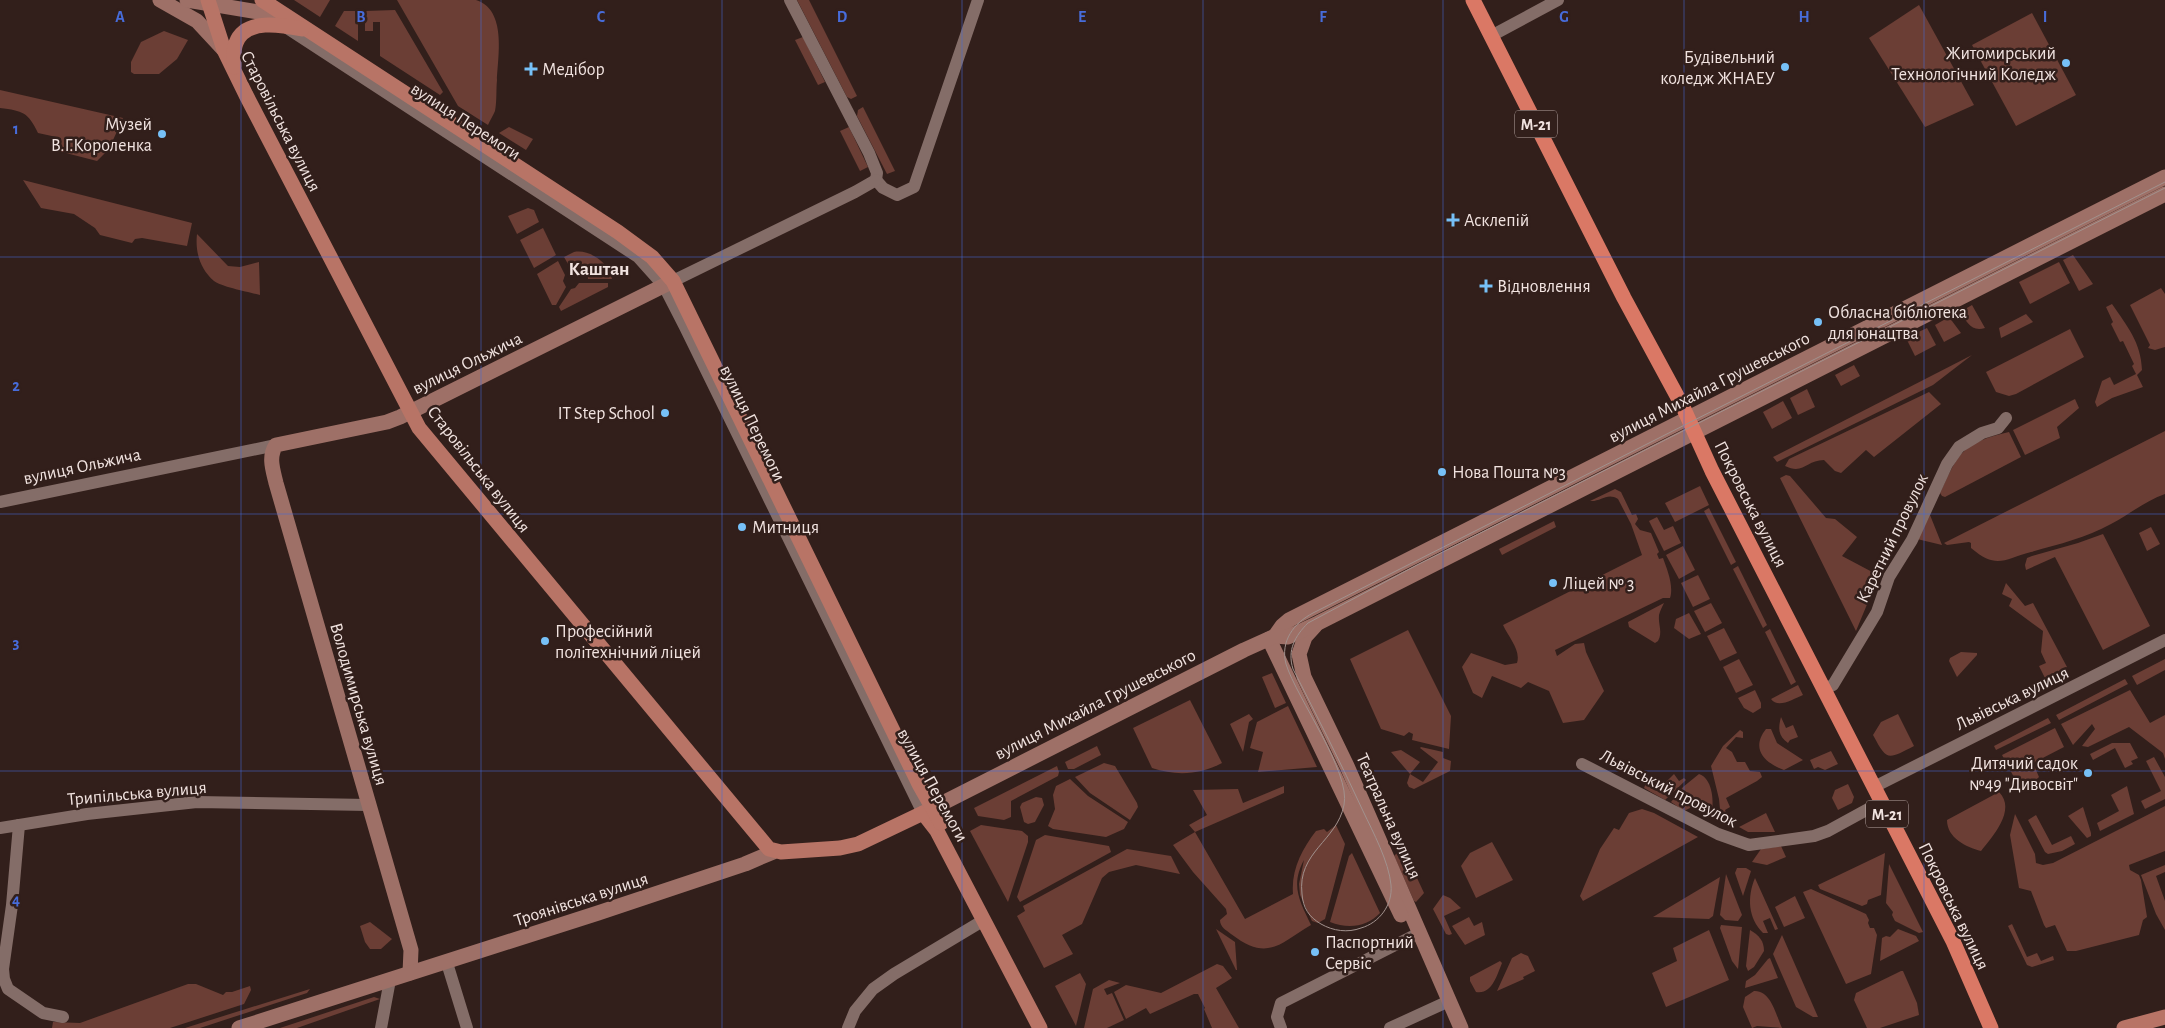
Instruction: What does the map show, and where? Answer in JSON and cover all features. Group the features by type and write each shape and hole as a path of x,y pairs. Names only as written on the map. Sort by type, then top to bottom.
{"highway":[{"name":"Покровська вулиця","path":"1473,0 1953,941 1991,1028"}],"main road":[{"name":"Старовільська вулиця","path":"208,2 224,50 419,428 752,831 773,852"},
{"name":"вулиця Перемоги","path":"263,7 310,31 618,232 652,257 669,283 937,831 1040,1028"},
{"path":"235,72 234,51 239,37 260,26 285,26 310,31"},
{"name":"вулиця Перемоги","path":"927,810 1049,1028"},
{"name":"Троянівська вулиця","path":"773,852 840,848 858,844 927,810"},
{"path":"2124,1028 2165,1017"},
{"path":"2155,1028 2165,1025"}],"street":[{"path":"160,0 197,21 224,50"},
{"path":"187,0 263,7"},
{"name":"вулиця Перемоги","path":"246,0 263,7 285,26 612,239 638,257 669,283"},
{"path":"790,0 869,153 877,173 876,180 883,188 897,195 914,186 978,0"},
{"path":"1491,36 1558,0"},
{"name":"вулиця Михайла Грушевського","path":"927,810 1087,728 1272,638 1288,637 1318,623 2165,177"},
{"name":"вулиця Ольжича","path":"0,502 387,422 876,180"},
{"name":"вулиця Михайла Грушевського","path":"1272,638 1289,620 2165,194"},
{"name":"Каретний провулок","path":"1824,689 1833,685 1877,612 1889,577 1912,540 1947,464 1959,447 1982,434 1998,428 2006,418"},
{"name":"Володимирська вулиця","path":"276,446 273,450 272,460 276,483 411,950 410,973"},
{"name":"Театральна вулиця","path":"1318,623 1305,637 1300,654 1301,668 1386,855 1415,935"},
{"name":"Театральна вулиця","path":"1272,638 1415,935 1446,1005 1453,1028"},
{"name":"Львівська вулиця","path":"1874,787 2165,640"},
{"name":"Львівський провулок","path":"1582,764 1718,834 1749,845 1814,836 1828,831 1881,802"},
{"name":"Трипільська вулиця","path":"0,828 97,812 197,802 368,804"},
{"path":"19,825 12,905 3,969 4,979 8,989 35,1008 43,1013 63,1017"},
{"name":"Троянівська вулиця","path":"239,1028 447,963 718,873 773,852"},
{"path":"848,1028 855,1011 873,989 894,974 984,920"},
{"path":"1282,1028 1277,1017 1281,1004 1415,935"},
{"path":"447,963 467,1028"},
{"path":"381,1028 390,980"},
{"path":"1390,1028 1446,1005"},
{"path":"1403,1028 1446,1005"},
{"name":"Театральна вулиця","path":"1446,1005 1461,1028"}],"shaded area":[{"path":"294,0 330,0 320,17"},
{"path":"397,0 476,0 486,5 492,13 497,23 499,47 496,107 488,125 458,106"},
{"path":"797,0 809,0 857,96 851,99 847,97"},
{"path":"1919,5 1974,105 1925,127 1869,38"},
{"path":"395,10 443,92 440,95 380,56 380,22 373,22 373,31 365,31 365,11"},
{"path":"344,11 358,11 358,41 335,26"},
{"path":"2032,13 2076,95 2016,126 1972,45"},
{"path":"164,31 188,40 177,59 159,74 134,74 131,72 131,62 141,42"},
{"path":"803,37 825,82 818,85 795,40"},
{"path":"0,90 123,118 109,149 97,161 58,151 61,138 38,133 24,114 0,108"},
{"path":"863,107 895,171 887,174 857,116 858,110"},
{"path":"509,127 533,139 526,150 499,133"},
{"path":"849,127 868,167 860,171 840,131"},
{"path":"23,180 192,223 187,246 142,238 135,239 132,243 100,235 95,228 74,214 41,208"},
{"path":"528,208 534,210 539,222 517,234 508,216"},
{"path":"543,228 556,255 534,268 520,240"},
{"path":"197,234 228,266 240,267 259,262 260,295 214,281 202,266 198,254"},
{"path":"574,252 586,253 598,258 607,268 612,279 588,279 584,268 574,263 568,264 564,257"},
{"path":"2073,255 2093,284 2079,291 2063,260"},
{"path":"558,261 565,275 563,281 566,287 556,305 552,305 537,274"},
{"path":"2059,262 2070,283 2030,304 2019,282"},
{"path":"579,283 608,283 608,287 561,311 559,307 571,289 575,288"},
{"path":"2161,288 2165,294 2165,347 2155,350 2148,348 2150,345 2130,305"},
{"path":"2112,304 2128,327 2139,351 2142,370 2137,375 2143,387 2112,398 2097,407 2095,402 2102,381 2110,377 2114,385 2136,374 2132,366 2134,364 2123,341 2120,342 2111,324 2113,322 2106,307"},
{"path":"1972,305 1985,328 1976,329 1967,323 1960,312"},
{"path":"2026,314 2033,322 2001,338 1999,328"},
{"path":"1949,317 1961,333 1944,342 1935,325"},
{"path":"1927,328 1936,345 1915,356 1906,338"},
{"path":"2070,329 2084,357 2016,394 2009,396 1996,392 1986,372"},
{"path":"1972,355 1933,385 1777,462 1773,457"},
{"path":"1854,365 1860,376 1841,386 1835,375"},
{"path":"1807,389 1815,407 1798,415 1790,398"},
{"path":"1929,392 1941,404 1874,457 1866,450 1841,473 1835,471 1824,460 1813,462 1797,469 1785,466 1789,459"},
{"path":"2075,399 2079,408 2057,427 2060,438 2025,455 2013,430"},
{"path":"1783,401 1792,418 1772,429 1763,412"},
{"path":"2165,431 2165,494 2151,500 2102,529 2001,561 1994,561 1980,555 1971,548 1971,543 1969,542 1947,545 1944,543"},
{"path":"2009,432 2021,457 1945,497 1942,496 1940,493 1952,467 1964,451 1981,440"},
{"path":"1786,475 1790,476 1826,518 1835,519 1857,537 1842,556 1876,574 1865,600 1868,602 1856,631 1780,478"},
{"path":"1700,486 1709,505 1675,522 1665,503"},
{"path":"1615,489 1621,492 1632,515 1636,514 1638,519 1635,524 1640,530 1651,533 1659,552 1657,554 1659,559 1663,558 1668,572 1671,583 1670,598 1663,598 1555,650 1557,656 1575,644 1584,643 1586,652 1604,691 1584,720 1563,723 1549,691 1528,682 1521,688 1492,676 1482,698 1473,693 1462,667 1471,653 1505,665 1517,663 1516,649 1503,625 1642,555 1631,524 1618,499 1611,496 1590,501"},
{"path":"1709,508 1736,562 1731,565 1704,511"},
{"path":"1930,515 1942,545 1917,539"},
{"path":"1657,517 1664,530 1673,526 1681,543 1664,551 1649,521"},
{"path":"1554,521 1556,527 1502,555 1499,549"},
{"path":"2151,527 2160,544 2147,551 2139,533"},
{"path":"2103,534 2150,626 2103,650 2055,557 2026,570 2025,565 2027,558 2032,556"},
{"path":"1683,546 1695,570 1679,579 1666,555"},
{"path":"1738,566 1767,625 1763,628 1733,569"},
{"path":"1698,575 1710,599 1693,607 1681,583"},
{"path":"2006,583 2025,606 2033,603 2067,667 2045,678 2039,666 2046,663 2041,652 2043,631 2009,606 2012,599 2002,594"},
{"path":"1664,603 1659,615 1660,631 1658,641 1655,643 1629,627 1628,622"},
{"path":"1711,603 1722,623 1705,632 1694,611"},
{"path":"1689,613 1701,634 1689,639 1674,628 1676,619"},
{"path":"1724,628 1737,653 1720,661 1707,636"},
{"path":"1770,629 1796,682 1791,685 1765,632"},
{"path":"1408,630 1451,716 1449,749 1412,740 1413,734 1409,732 1404,736 1381,729 1350,659"},
{"path":"1961,652 1977,653 1977,655 1957,677 1949,661 1950,658"},
{"path":"1739,659 1753,685 1736,693 1723,667"},
{"path":"2165,659 2165,670 2137,685 2132,676"},
{"path":"1272,673 1286,703 1275,708 1262,677"},
{"path":"2125,679 2128,684 2059,720 2056,715"},
{"path":"1798,685 1803,695 1782,703 1774,702 1771,699"},
{"path":"1755,690 1761,703 1761,708 1753,713 1744,708 1738,698"},
{"path":"2130,690 2150,723 2165,715 2165,759 2163,753 2129,727 2088,747 2082,746 2095,729 2092,724 2073,745 2061,724"},
{"path":"1190,700 1222,763 1205,770 1187,773 1161,771 1152,768 1133,728"},
{"path":"1288,706 1317,767 1258,772 1263,752 1250,748 1257,722"},
{"path":"1249,714 1253,719 1249,722 1243,752 1230,724"},
{"path":"1898,714 1914,746 1889,756 1885,754 1873,735 1881,722"},
{"path":"1781,717 1786,728 1793,725 1798,737 1790,740 1788,743 1782,738 1780,732"},
{"path":"2048,718 2051,723 1996,750 1994,746"},
{"path":"2055,728 2064,747 2033,763 2039,777 2022,792 2002,755"},
{"path":"1766,729 1771,729 1777,743 1803,760 1784,770 1766,759 1762,754 1759,743"},
{"path":"1740,730 1743,732 1743,738 1736,737 1726,748 1732,752 1737,762 1745,762 1750,771 1760,772 1762,777 1726,798 1730,807 1725,810 1730,822 1724,825 1721,820 1719,799 1711,766 1723,746"},
{"path":"2112,743 2130,743 2138,758 2131,761 2133,764 2125,768 2115,748 2093,760 2090,754"},
{"path":"1097,746 1101,755 1074,769 1068,769 1065,762"},
{"path":"1421,747 1443,752 1443,758 1451,761 1450,771 1414,789 1409,787 1407,783 1410,774 1423,782 1438,762"},
{"path":"1401,750 1420,762 1410,774 1391,752"},
{"path":"1831,751 1838,764 1825,770 1818,767 1814,769 1810,760"},
{"path":"2154,757 2165,777 2165,799 2145,809 2141,801 2161,791 2146,761"},
{"path":"1104,763 1115,766 1137,803 1138,807 1130,820 1090,793 1075,777"},
{"path":"1057,766 1058,776 1011,801 1011,817 1004,820 978,816 974,808"},
{"path":"1674,774 1679,781 1684,778 1686,780 1665,800 1644,788 1646,783 1657,791"},
{"path":"1699,774 1707,780 1711,790 1712,811 1704,801 1684,811 1671,802 1683,787"},
{"path":"1070,779 1088,796 1128,822 1124,829 1106,837 1053,829 1048,826 1055,809 1053,795 1056,786"},
{"path":"1848,784 1854,797 1852,803 1838,810 1832,798 1835,790"},
{"path":"1284,786 1284,793 1195,832 1189,825 1207,815 1193,790 1238,789 1243,803"},
{"path":"2127,786 2134,814 2100,831 2097,823 2119,811 2111,795"},
{"path":"1999,792 2004,799 2004,815 1996,831 1981,851 1958,841 1950,832 1947,820"},
{"path":"1036,797 1042,798 1044,805 1035,822 1028,824 1024,822 1020,807 1022,803"},
{"path":"2165,806 2165,851 2129,865 2130,870 2139,875 2141,880 2147,917 2143,920 2139,935 2076,951 2067,951 2055,925 2046,928 2044,925 2031,891 2019,888 2010,835 2015,814 2035,854 2036,863 2043,865 2053,863"},
{"path":"2083,807 2091,833 2091,836 2087,838 2068,816"},
{"path":"1642,809 1654,813 1698,837 1583,901 1580,896 1600,849 1614,828 1619,830 1629,813"},
{"path":"1766,813 1775,832 1748,832 1739,827"},
{"path":"2036,815 2052,845 2071,836 2075,844 2062,851 2048,854 2045,852 2028,820"},
{"path":"981,825 1022,831 1028,836 1028,842 1008,902 970,831"},
{"path":"1336,825 1345,844 1325,919 1318,923 1312,921 1300,895 1299,884 1304,860 1300,869 1297,886 1300,901 1311,925 1273,947 1255,947 1231,934 1220,922 1227,914 1226,909 1193,872 1173,845 1195,832 1245,919 1293,894 1298,860 1306,845 1316,831 1324,829 1327,832"},
{"path":"1045,835 1109,846 1111,852 1020,902 1017,897 1036,840"},
{"path":"1492,842 1513,880 1476,898 1461,866 1470,853"},
{"path":"1781,846 1786,857 1767,865 1752,862 1761,849"},
{"path":"1127,849 1171,856 1180,874 1136,865 1109,872 1102,878 1082,924 1062,935 1073,954 1044,968 1017,916 1025,911 1023,906"},
{"path":"1399,851 1405,852 1424,893 1416,902 1394,856"},
{"path":"1352,853 1380,913 1363,924 1344,926 1330,922 1349,856"},
{"path":"1885,853 1881,895 1868,900 1867,904 1862,906 1820,889 1818,885"},
{"path":"1889,864 1923,932 1919,933 1895,921 1892,915 1893,912 1886,903"},
{"path":"2165,865 2165,872 2156,876 2165,901 2165,930 2156,914 2141,875"},
{"path":"1737,868 1746,868 1751,871 1743,896 1735,873"},
{"path":"1726,874 1742,915 1738,921 1725,920 1720,915"},
{"path":"1720,877 1713,916 1709,919 1653,917"},
{"path":"1755,878 1778,929 1775,930 1770,918 1763,921 1768,933 1763,933 1758,927 1750,907 1752,885"},
{"path":"1811,889 1866,914 1870,928 1874,928 1877,935 1871,974 1846,984 1803,892"},
{"path":"1443,895 1450,898 1461,908 1444,916 1452,934 1449,935 1446,934 1433,909"},
{"path":"1795,896 1805,918 1784,927 1775,907"},
{"path":"1469,917 1474,926 1482,922 1485,935 1465,945 1452,926"},
{"path":"370,922 392,939 381,949 370,949 365,942 360,926"},
{"path":"2012,924 2027,957 2037,953 2041,961 2053,956 2054,960 2032,967 2027,965 2008,926"},
{"path":"1721,925 1742,927 1738,969 1732,961 1720,928"},
{"path":"1216,929 1235,942 1237,970 1236,970"},
{"path":"1898,929 1916,936 1919,941 1880,961 1882,938 1890,937"},
{"path":"1709,930 1729,980 1666,1007 1652,973 1677,961 1673,948"},
{"path":"1750,930 1760,939 1764,951 1754,967 1748,971 1746,966"},
{"path":"1782,935 1818,1017 1813,1017 1796,1007 1773,954"},
{"path":"1521,953 1528,956 1535,971 1523,977 1524,979 1497,991 1512,958"},
{"path":"1770,958 1778,978 1745,988 1746,981 1755,975"},
{"path":"1500,961 1502,963 1490,987 1482,992 1476,992 1470,977"},
{"path":"1217,964 1223,966 1232,978 1216,988 1239,1028 1212,1028 1198,994 1194,994 1150,1014 1146,1008 1126,1019 1114,992 1126,985 1161,993"},
{"path":"1903,971 1917,1003 1919,1015 1880,1028 1867,1028 1854,1000 1856,993"},
{"path":"1080,973 1086,984 1076,1026 1055,986"},
{"path":"1109,980 1120,983 1104,989 1107,995 1112,993 1124,1020 1107,1028 1084,1028 1093,989"},
{"path":"188,984 196,984 223,995 226,992 250,986 251,990 244,1004 170,1028 52,1028 53,1022 80,1023"},
{"path":"310,989 307,993 200,1028 185,1028"},
{"path":"1754,991 1760,992 1769,999 1782,1028 1757,1026 1752,1028 1743,1007 1745,997"},
{"path":"374,997 380,999 297,1028 280,1028"}],"tram line":[{"path":"2165,182 1313,613 1300,622 1287,640 1285,648 1286,664 1332,755 1344,791 1344,805 1340,817 1305,867 1302,880 1302,894 1305,908 1310,915 1321,924 1336,930 1346,931 1368,926 1384,912 1390,899 1391,885 1384,857 1376,838 1338,757 1293,669 1291,662 1293,644 1299,633 1308,623 1417,565 2165,188"}],"place":[{"name":"Житомирський Технологічний Коледж","path":"2066,63"},
{"name":"Будівельний коледж ЖНАЕУ","path":"1785,67"},
{"name":"Медібор","path":"531,69"},
{"name":"Музей В.Г.Короленка","path":"162,134"},
{"name":"Асклепій","path":"1453,220"},
{"name":"Відновлення","path":"1486,286"},
{"name":"Обласна бібліотека для юнацтва","path":"1818,322"},
{"name":"IT Step School","path":"665,413"},
{"name":"Нова Пошта №3","path":"1442,472"},
{"name":"Митниця","path":"742,527"},
{"name":"Ліцей № 3","path":"1553,583"},
{"name":"Професійний політехнічний ліцей","path":"545,641"},
{"name":"Дитячий садок №49 \"Дивосвіт\"","path":"2088,773"},
{"name":"Паспортний Сервіс","path":"1315,952"}],"district":[{"name":"Каштан","path":"599,268"}]}
